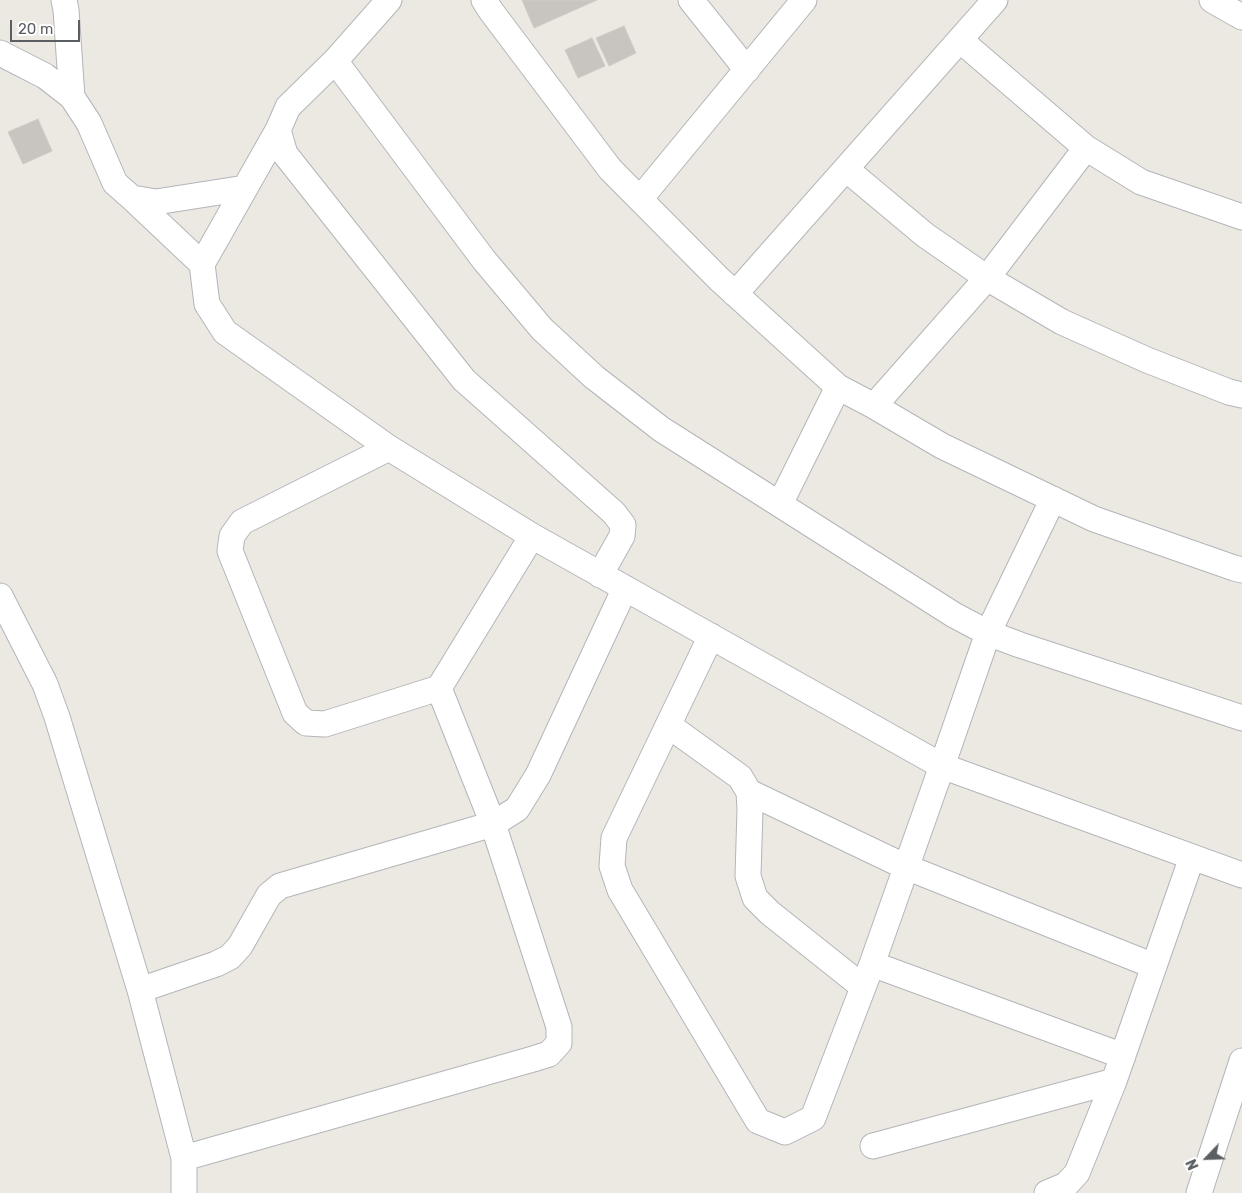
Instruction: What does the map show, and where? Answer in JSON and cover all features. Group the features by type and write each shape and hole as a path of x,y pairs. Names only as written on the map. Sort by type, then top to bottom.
{"street":[{"path":"64,0 72,97"},
{"path":"389,0 335,61 288,107 278,130 202,264 206,304 225,332 389,448 532,536 942,766 1242,875"},
{"path":"484,0 610,169 718,279 838,387 942,446 1094,519 1242,570"},
{"path":"691,0 747,70"},
{"path":"640,200 804,0"},
{"path":"735,294 995,0"},
{"path":"1212,0 1242,17"},
{"path":"960,40 1086,148 1141,182 1242,217"},
{"path":"0,53 45,76 72,97 89,123 115,183 202,264"},
{"path":"335,61 484,260 542,329 594,377 661,429 954,615 988,633 1242,718"},
{"path":"278,130 285,154 464,380 614,514 622,525 622,536 600,575"},
{"path":"874,406 987,278 1086,148"},
{"path":"846,169 925,235 987,278 1062,322 1147,360 1229,392 1242,395"},
{"path":"132,198 156,202 245,188"},
{"path":"780,504 838,387"},
{"path":"389,448 242,522 232,536 230,551 294,713 306,723 325,724 439,688 532,536"},
{"path":"711,636 614,838 612,866 620,890 758,1121 785,1132 813,1118 867,976 988,633 1053,499"},
{"path":"140,990 230,958 240,946 269,895 280,886 493,824 517,809 538,775 625,588"},
{"path":"0,596 45,684 51,700 140,990 184,1158 184,1193"},
{"path":"184,1158 533,1059 549,1054 559,1043 559,1027 493,824 439,688"},
{"path":"668,725 740,777 749,792 748,876 755,898 770,914 867,976 1123,1056"},
{"path":"749,792 906,867 1154,966"},
{"path":"1047,1193 1066,1185 1077,1173 1114,1081 1192,858"},
{"path":"1199,1193 1236,1097 1242,1061"},
{"path":"873,1146 1114,1081"}],"building":[{"path":"522,0 597,0 534,28"},
{"path":"624,26 636,53 609,66 596,38"},
{"path":"592,38 605,66 578,78 565,50"},
{"path":"38,119 52,151 23,164 8,132"}]}
